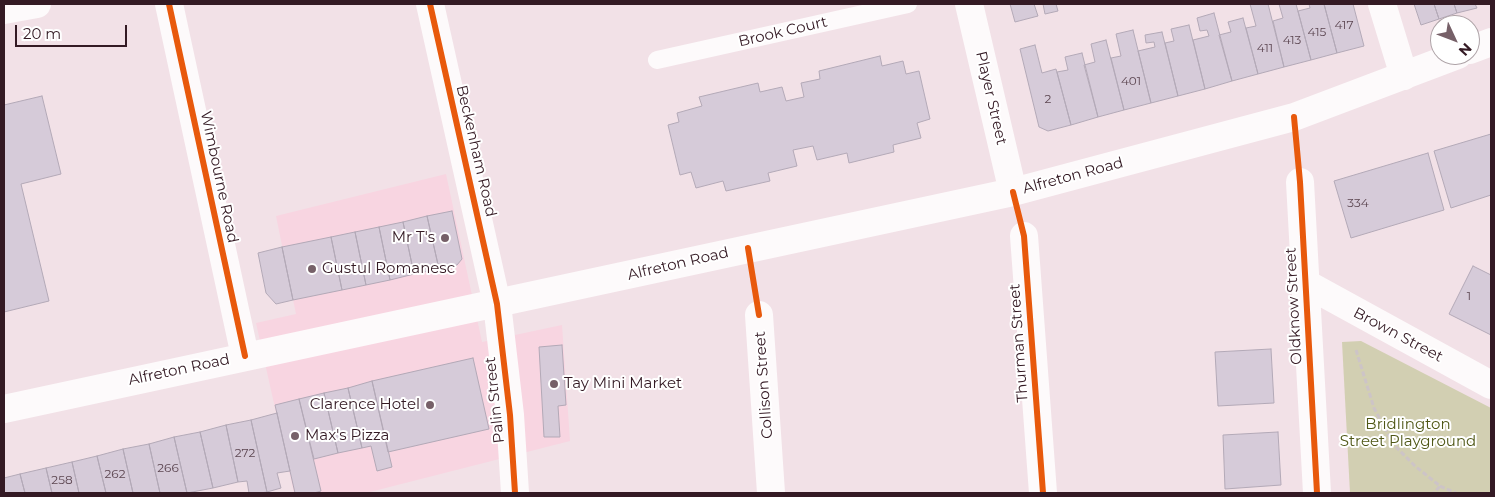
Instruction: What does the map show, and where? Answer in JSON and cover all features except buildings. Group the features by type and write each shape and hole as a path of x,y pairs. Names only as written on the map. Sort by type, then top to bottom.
{"street":[{"path":"4,10 37,4"},
{"name":"Wimbourne Road","path":"169,4 245,356"},
{"name":"Beckenham Road","path":"430,4 497,304"},
{"name":"Player Street","path":"969,4 1013,192"},
{"path":"1382,4 1404,76"},
{"name":"Alfreton Road","path":"4,408 497,304 1013,192 1294,117 1432,65"},
{"name":"Oldknow Street","path":"1300,182 1304,283 1317,493"},
{"name":"Thurman Street","path":"1024,236 1042,493"},
{"name":"Brown Street","path":"1304,283 1491,385"},
{"name":"Palin Street","path":"497,304 510,415 515,493"},
{"name":"Collison Street","path":"759,315 771,493"}],"lane":[{"name":"Brook Court","path":"658,60 908,4"}],"path":[{"path":"1335,301 1353,341 1374,408 1394,445 1414,466 1440,486 1456,493"},
{"path":"1434,493 1440,486"}],"shaded area":[{"path":"446,174 482,342 562,325 570,441 366,493 294,493 256,323 296,314 276,216"}],"green space":[{"name":"Bridlington Street Playground","path":"1361,341 1491,408 1491,493 1350,493 1342,342"}],"cycle path":[{"path":"169,4 245,356"},
{"path":"430,4 497,304 510,415 515,493"},
{"path":"1294,117 1300,182 1317,493"},
{"path":"1013,192 1024,236 1043,493"},
{"path":"748,248 759,315"}],"place":[{"name":"Mr T's","path":"445,238"},
{"name":"Gustul Romanesc","path":"312,269"},
{"name":"Tay Mini Market","path":"554,384"},
{"name":"Clarence Hotel","path":"430,405"},
{"name":"Max's Pizza","path":"295,436"}]}
